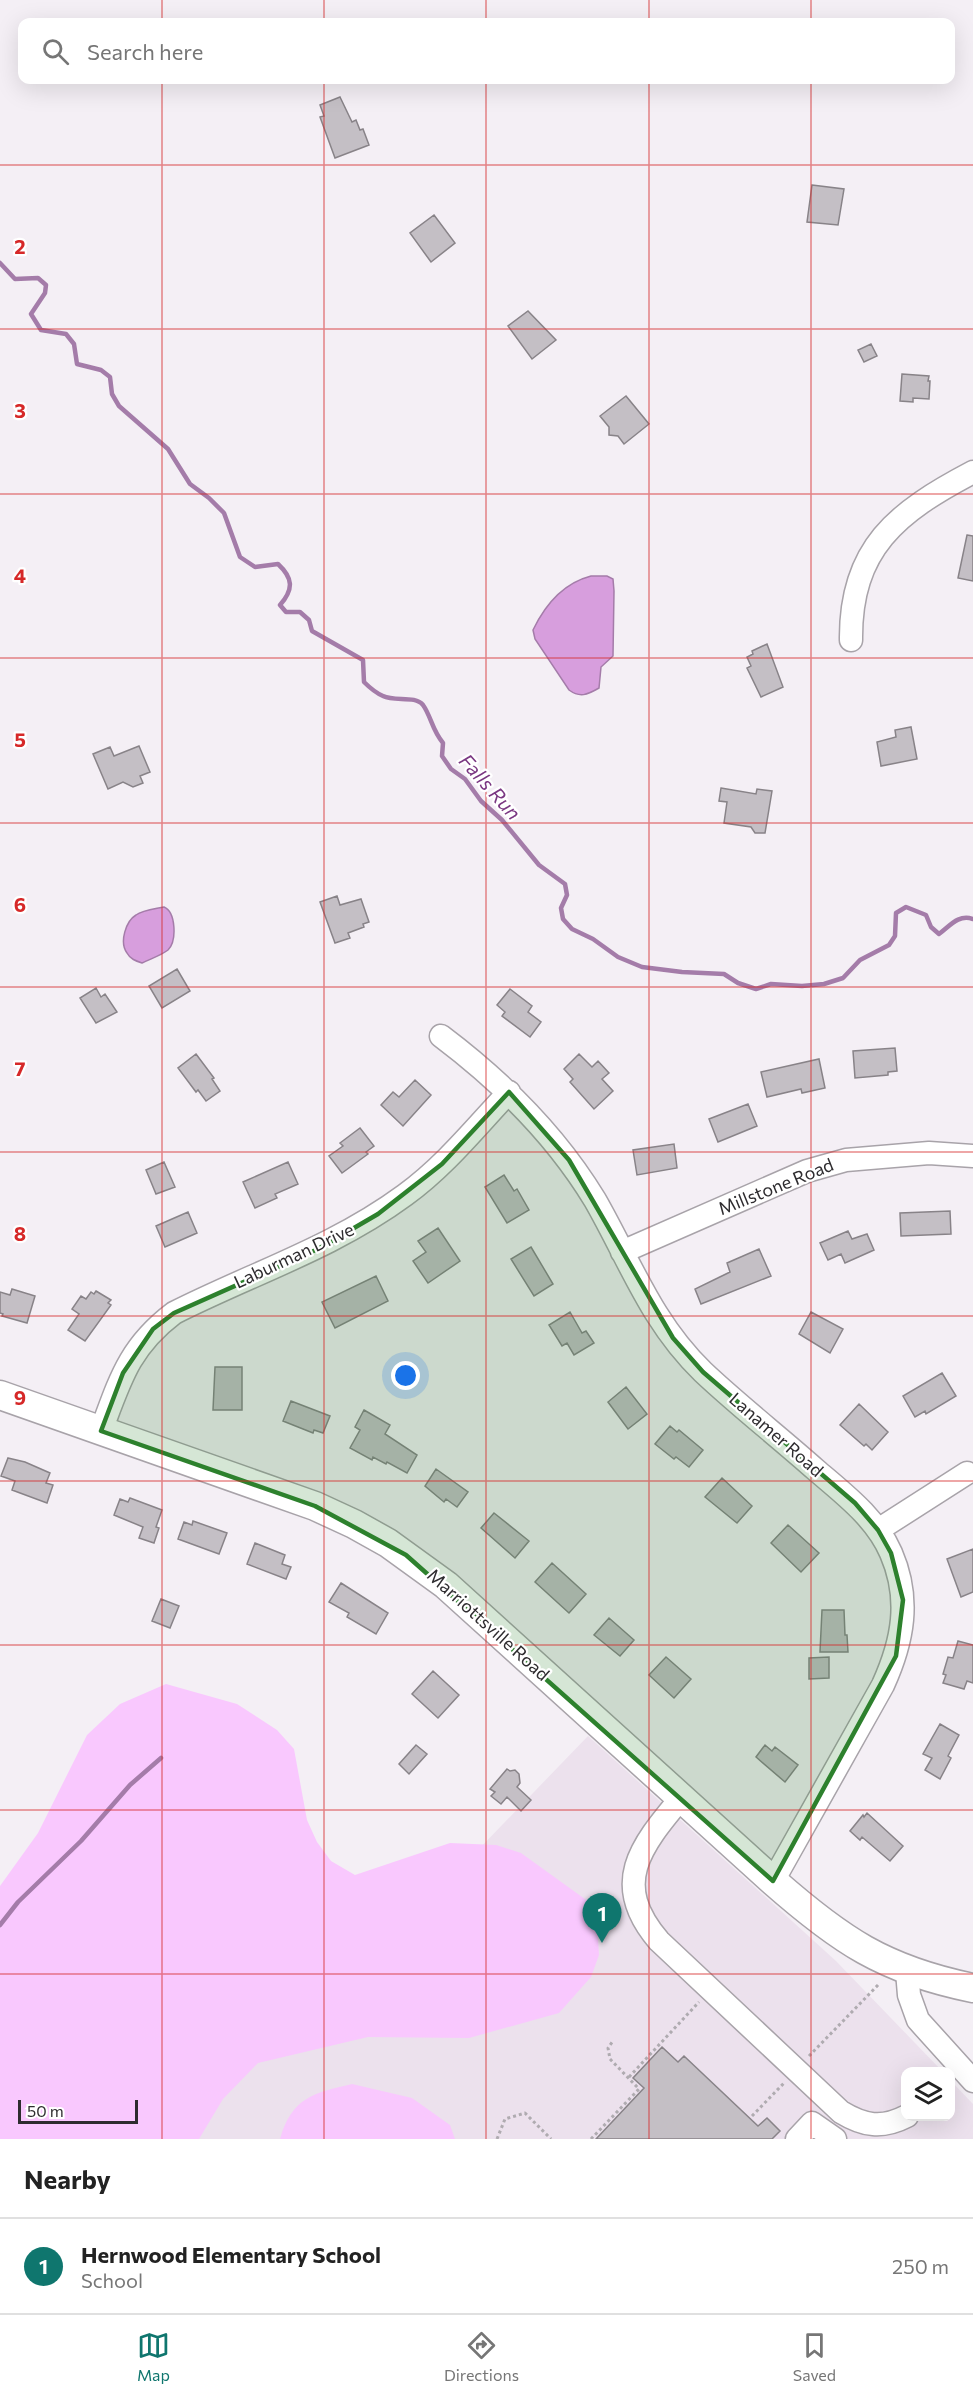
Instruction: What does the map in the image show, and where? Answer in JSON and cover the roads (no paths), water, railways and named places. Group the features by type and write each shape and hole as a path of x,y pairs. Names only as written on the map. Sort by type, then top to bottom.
{"main road":[{"name":"Marriottsville Road","path":"0,1395 299,1500 354,1524 388,1543 446,1585 773,1881 839,1935 873,1956 907,1971 926,1978 973,1988"}],"street":[{"path":"851,640 854,594 874,547 904,514 923,500 973,472"},
{"name":"Lanamer Road","path":"441,1036 475,1061 510,1092 569,1160 595,1201 648,1304 702,1372 855,1503 878,1530 891,1553 903,1600 902,1630 896,1656 884,1684 773,1881"},
{"name":"Laburman Drive","path":"101,1431 123,1373 136,1350 153,1329 174,1313 318,1249 378,1214 408,1193 442,1164 510,1092"},
{"name":"Millstone Road","path":"622,1252 807,1171 846,1161 928,1153 973,1156"},
{"path":"878,1530 967,1473"},
{"path":"681,1798 646,1842 637,1861 633,1886 635,1900 648,1928 659,1941 841,2112 854,2120 881,2126 901,2120"},
{"path":"907,1971 909,1995 918,2020 961,2074"},
{"path":"797,2139 812,2123 835,2139"}],"waterway":[{"name":"Falls Run","path":"0,263 15,279 38,278 46,285 45,293 31,314 41,330 66,334 74,344 77,364 101,370 110,377 112,394 119,406 168,449 190,484 224,513 240,557 255,567 278,564 283,569 290,584 288,594 280,605 286,612 300,612 309,620 312,631 363,660 364,682 375,692 388,698 415,700 423,705 443,743 442,756 451,769 465,779 481,801 502,820 539,865 565,884 567,895 561,908 563,919 572,929 593,939 618,957 642,967 724,974 738,983 756,989 771,984 802,986 824,984 843,978 860,960 889,945 895,936 896,913 906,907 926,915 931,927 939,934 959,919 973,919"},
{"path":"0,1925 18,1902 81,1841 130,1785 161,1758"}],"place":[{"name":"Hernwood Elementary School","path":"602,1943"}]}
